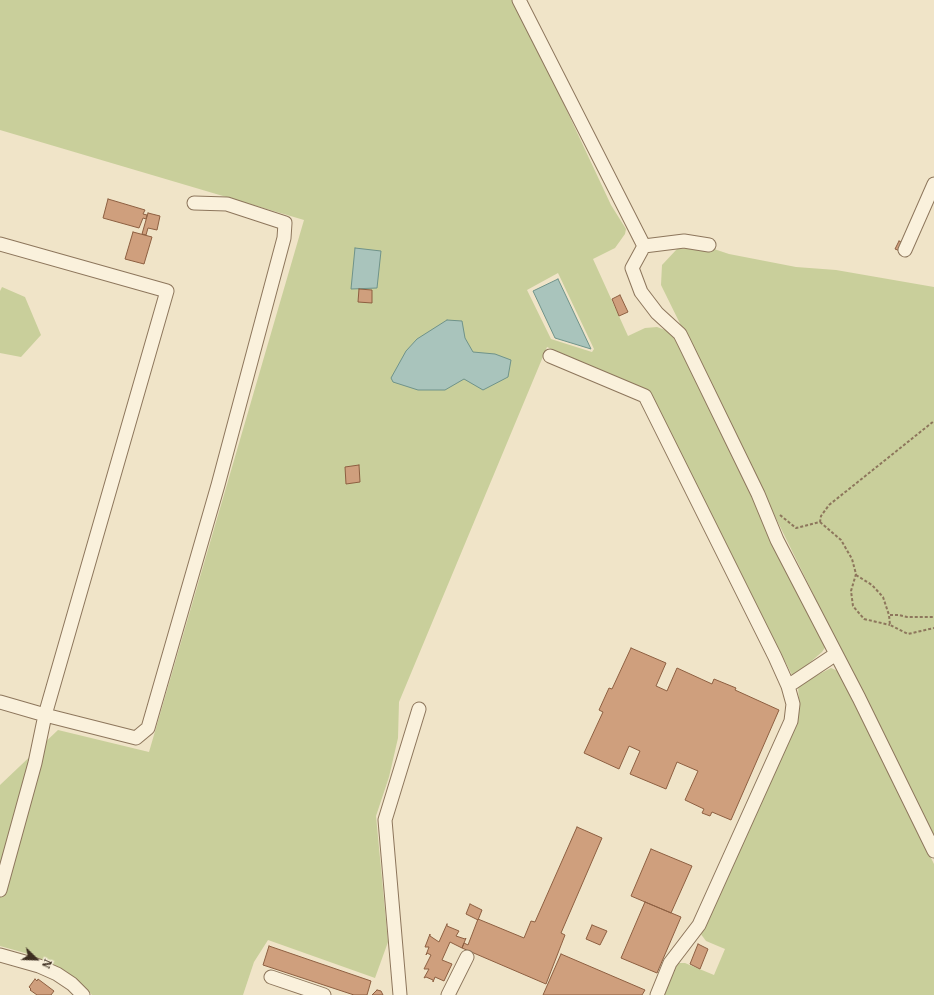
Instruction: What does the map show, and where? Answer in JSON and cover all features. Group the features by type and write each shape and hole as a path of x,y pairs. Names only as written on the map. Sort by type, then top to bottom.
{"street":[{"path":"519,0 644,246"},
{"path":"905,250 934,184"},
{"path":"0,702 136,738 148,728 209,516 284,238 285,223 226,204 194,203"},
{"path":"644,246 684,241 709,245"},
{"path":"0,244 167,291 46,715 35,763 0,890"},
{"path":"644,246 632,268 641,292 657,313 680,334 766,512 777,540 836,654 934,851"},
{"path":"550,356 645,396 733,570 788,686 793,704 791,721 699,925 670,963 657,995"},
{"path":"788,686 836,654"},
{"path":"400,995 385,820 419,709"},
{"path":"0,955 39,966 56,974 72,984 83,995"},
{"path":"448,995 467,957"},
{"path":"271,977 324,995"}],"path":[{"path":"820,522 821,516 830,505 934,420"},
{"path":"766,512 778,514 796,528 820,522"},
{"path":"820,522 841,540 852,559 856,575 851,591 853,606 864,619 890,625 908,634 934,628"},
{"path":"856,575 872,585 883,597 889,615 890,625"},
{"path":"889,615 934,617"}],"green space":[{"path":"0,0 515,0 611,205 626,229 625,234 615,248 593,259 628,336 645,328 657,327 668,331 676,339 826,646 822,652 793,677 649,394 547,347 399,702 398,738 389,777 376,816 388,942 375,978 268,940 254,962 243,995 92,995 66,971 25,953 0,946 0,785 58,730 149,752 304,220 0,130","holes":["558,273 594,349 592,352 551,339 527,290"]},
{"path":"708,247 729,254 796,267 836,270 934,287 934,839 661,285 662,265 677,249"},
{"path":"2,287 25,297 41,335 21,357 0,353 0,291"},
{"path":"831,668 838,671 934,864 934,995 662,995 673,969 678,963 685,963 714,975 725,949 706,941 700,933 799,703 798,685"}],"water":[{"path":"355,248 381,251 377,288 351,289"},
{"path":"558,279 591,349 555,338 533,291"},
{"path":"447,320 462,321 465,338 473,352 495,354 511,360 508,377 483,390 464,379 445,390 418,390 393,382 391,378 406,351 417,339"}],"building":[{"path":"108,199 145,210 143,214 147,215 146,219 143,218 139,228 103,218"},
{"path":"148,213 160,216 157,230 148,228 146,235 142,234"},
{"path":"133,232 152,237 144,264 125,259"},
{"path":"899,241 903,243 900,251 895,249"},
{"path":"359,289 372,290 372,303 358,302"},
{"path":"620,295 628,312 619,316 612,299"},
{"path":"359,465 360,482 346,484 345,467"},
{"path":"631,648 666,663 656,686 667,691 677,668 712,684 714,679 736,688 735,690 779,710 731,820 712,812 710,816 702,813 704,809 685,800 698,771 677,762 666,789 630,774 640,751 629,746 619,769 584,753 603,712 599,710 609,688 612,689"},
{"path":"577,827 602,838 561,933 565,935 546,984 462,948 464,943 468,945 478,919 524,938 531,921 535,922"},
{"path":"651,849 692,866 671,913 631,896"},
{"path":"645,902 681,917 657,973 621,958"},
{"path":"470,904 482,910 478,920 466,914"},
{"path":"447,924 447,926 459,931 456,936 466,938 462,948 450,942 442,960 452,964 444,981 435,977 433,982 433,980 426,977 424,978 429,969 424,969 431,955 427,953 426,955 429,947 425,947 430,934 430,936 439,942"},
{"path":"592,925 607,931 600,945 586,939"},
{"path":"698,944 708,949 700,969 690,964"},
{"path":"269,946 371,981 367,995 354,995 263,965"},
{"path":"561,954 645,990 642,995 543,995"},
{"path":"35,979 37,981 38,979 54,991 51,995 37,995 30,990 31,989 29,987"},
{"path":"377,990 381,991 383,995 372,995"}]}
